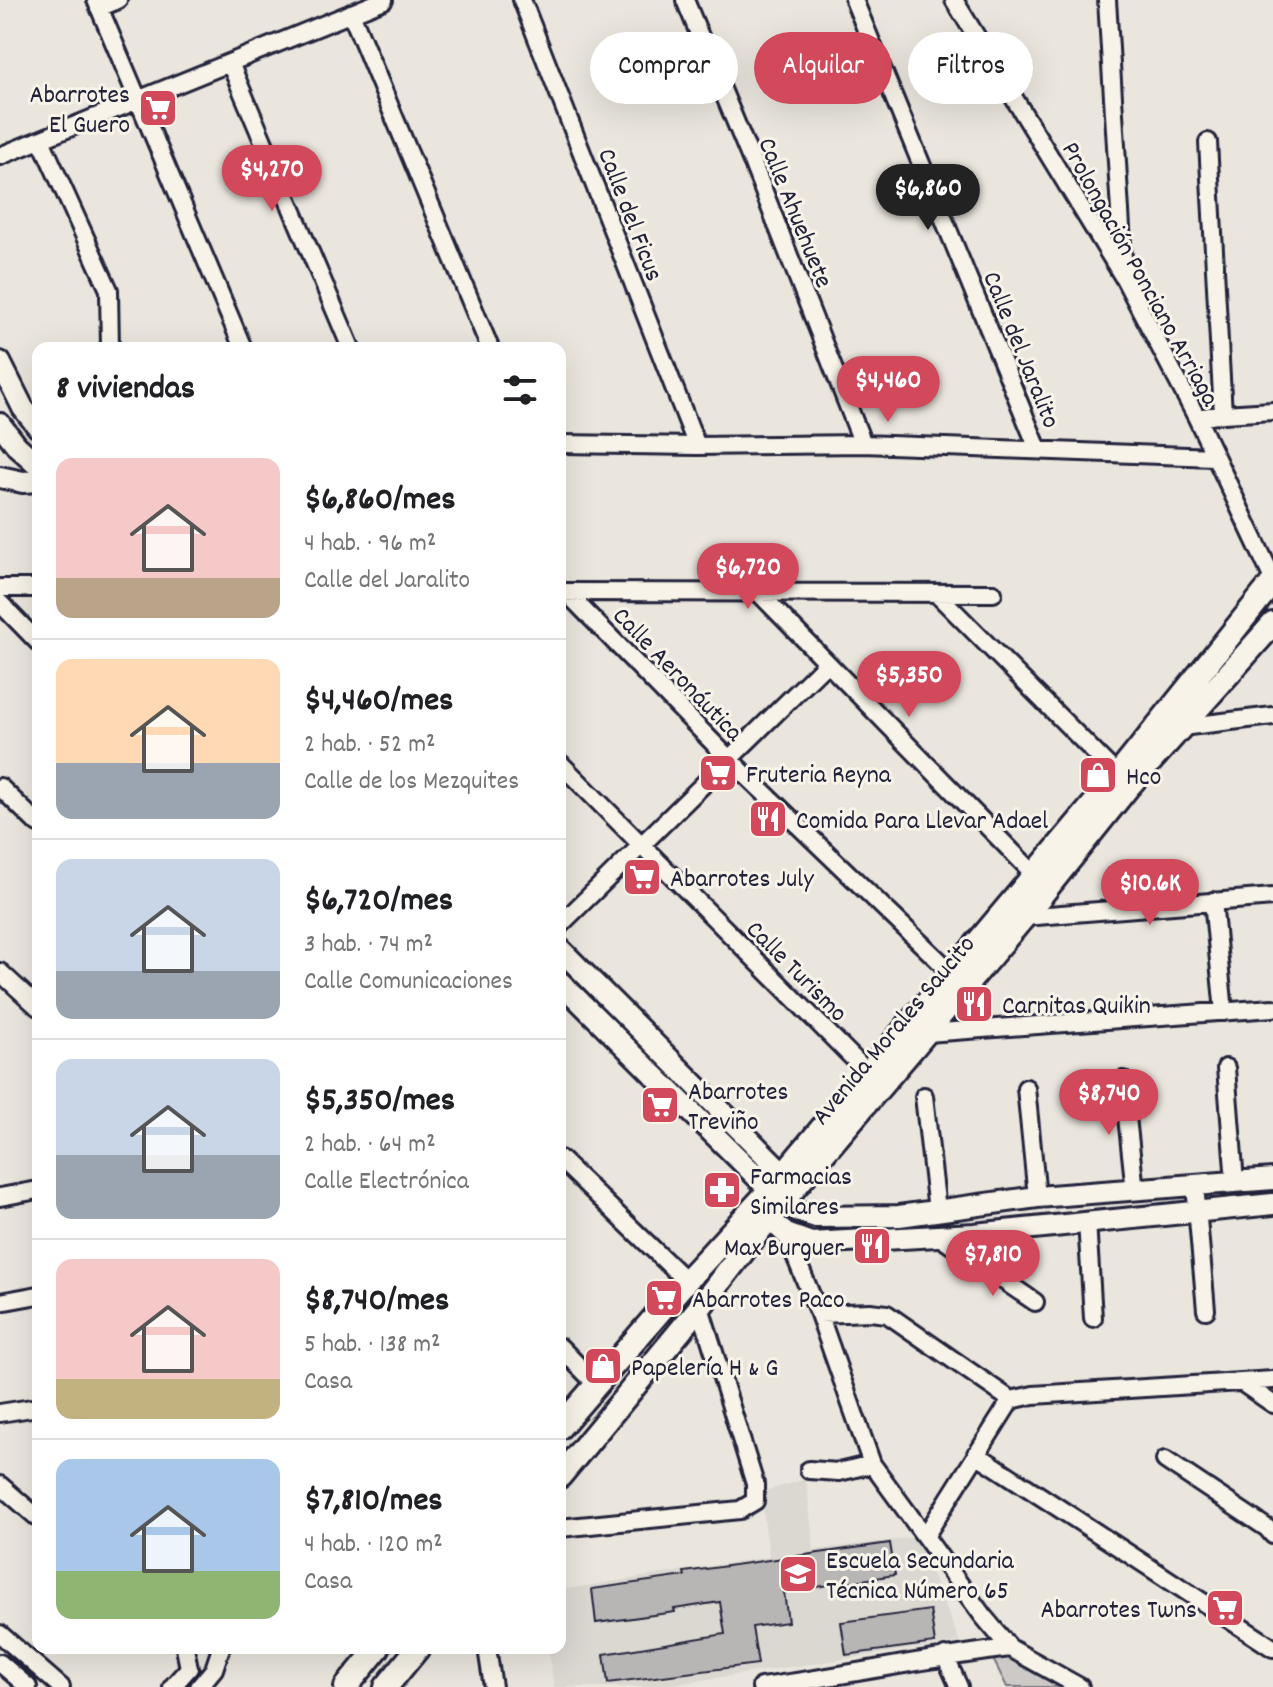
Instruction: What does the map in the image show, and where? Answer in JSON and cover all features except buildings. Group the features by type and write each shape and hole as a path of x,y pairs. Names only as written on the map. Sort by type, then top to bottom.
{"main road":[{"name":"Avenida Morales Saucito","path":"566,1469 700,1307 868,1073 958,979 1024,917 1273,580"},
{"name":"Avenida Morales Saucito","path":"566,1420 686,1281 777,1196 927,1033 958,979 1034,874 1123,781 1181,727 1273,624"},
{"path":"346,1687 373,1654"},
{"path":"386,1687 413,1654"}],"street":[{"path":"118,0 98,4 240,342"},
{"path":"0,156 384,0"},
{"name":"Calle del Ficus","path":"522,0 697,446"},
{"name":"Calle Ahuehuete","path":"685,0 863,444"},
{"name":"Calle del Jaralito","path":"854,0 1038,449"},
{"name":"Prolongación Ponciano Arriaga","path":"954,0 1124,278 1197,418 1273,580"},
{"path":"1107,0 1124,278"},
{"path":"351,13 488,342"},
{"path":"230,63 348,342"},
{"path":"41,140 109,290 110,342"},
{"path":"1208,142 1223,414"},
{"path":"0,362 32,419"},
{"path":"1197,418 1273,411"},
{"path":"0,424 32,460"},
{"path":"566,444 863,444 1214,457"},
{"path":"0,477 32,481"},
{"path":"0,588 32,588"},
{"path":"757,591 1034,874"},
{"path":"566,592 993,593"},
{"path":"936,593 1123,781"},
{"name":"Calle Aeronáutica","path":"566,595 728,758 958,979"},
{"path":"0,603 32,636"},
{"path":"566,919 826,664"},
{"path":"1181,727 1273,716"},
{"name":"Calle Turismo","path":"566,769 868,1073"},
{"path":"0,787 32,818"},
{"path":"1024,917 1273,897"},
{"path":"1213,901 1224,1012"},
{"path":"566,956 777,1196 786,1234 819,1314 872,1464 983,1616 1010,1648 1080,1687"},
{"path":"0,972 32,997"},
{"path":"566,988 777,1196 798,1211 816,1217 899,1216 1037,1197 1273,1179"},
{"path":"927,1033 1273,1008"},
{"path":"1226,1068 1235,1182"},
{"path":"1123,1080 1135,1191"},
{"path":"1026,1088 1037,1197"},
{"path":"924,1096 937,1210"},
{"path":"566,1165 686,1281"},
{"path":"1195,1185 1206,1310"},
{"path":"0,1197 32,1191"},
{"path":"786,1234 811,1243 974,1234 1273,1204"},
{"path":"974,1205 974,1234"},
{"path":"1087,1221 1093,1318"},
{"path":"938,1236 1035,1302"},
{"path":"0,1302 32,1296"},
{"path":"566,1527 740,1510 755,1501 755,1484 700,1307"},
{"path":"819,1314 887,1314 1011,1400"},
{"path":"566,1353 596,1384"},
{"path":"926,1535 1011,1400 1033,1395 1273,1380"},
{"path":"1241,1382 1273,1404"},
{"path":"0,1413 32,1408"},
{"path":"976,1454 1273,1648"},
{"path":"1165,1460 1273,1535"},
{"path":"809,1470 839,1472 872,1464"},
{"path":"0,1485 32,1513"},
{"path":"0,1634 61,1687"},
{"path":"761,1687 822,1683 945,1656 1010,1648"},
{"path":"172,1687 189,1668 186,1654"},
{"path":"199,1687 214,1669 219,1654"},
{"path":"488,1654 493,1687"},
{"path":"945,1656 959,1687"},
{"path":"0,1663 28,1687"}],"shaded area":[{"name":"Escuela Secundaria Técnica Número 65","path":"806,1479 814,1550 917,1537 960,1642 655,1687 554,1687 549,1654 566,1654 566,1589 769,1557 761,1492"},
{"path":"1013,1652 1068,1687 1007,1687 993,1659"}],"place":[{"name":"Abarrotes El Guero","path":"158,108"},
{"name":"Fruteria Reyna","path":"718,773"},
{"name":"Hco","path":"1098,775"},
{"name":"Comida Para Llevar Adael","path":"768,819"},
{"name":"Abarrotes July","path":"642,877"},
{"name":"Carnitas Quikin","path":"974,1004"},
{"name":"Abarrotes Treviño","path":"660,1105"},
{"name":"Farmacias Similares","path":"722,1190"},
{"name":"Max Burguer","path":"872,1246"},
{"name":"Abarrotes Paco","path":"664,1298"},
{"name":"Papelería H & G","path":"603,1366"},
{"name":"Escuela Secundaria Técnica Número 65","path":"798,1574"},
{"name":"Abarrotes Twns","path":"1225,1608"}]}
